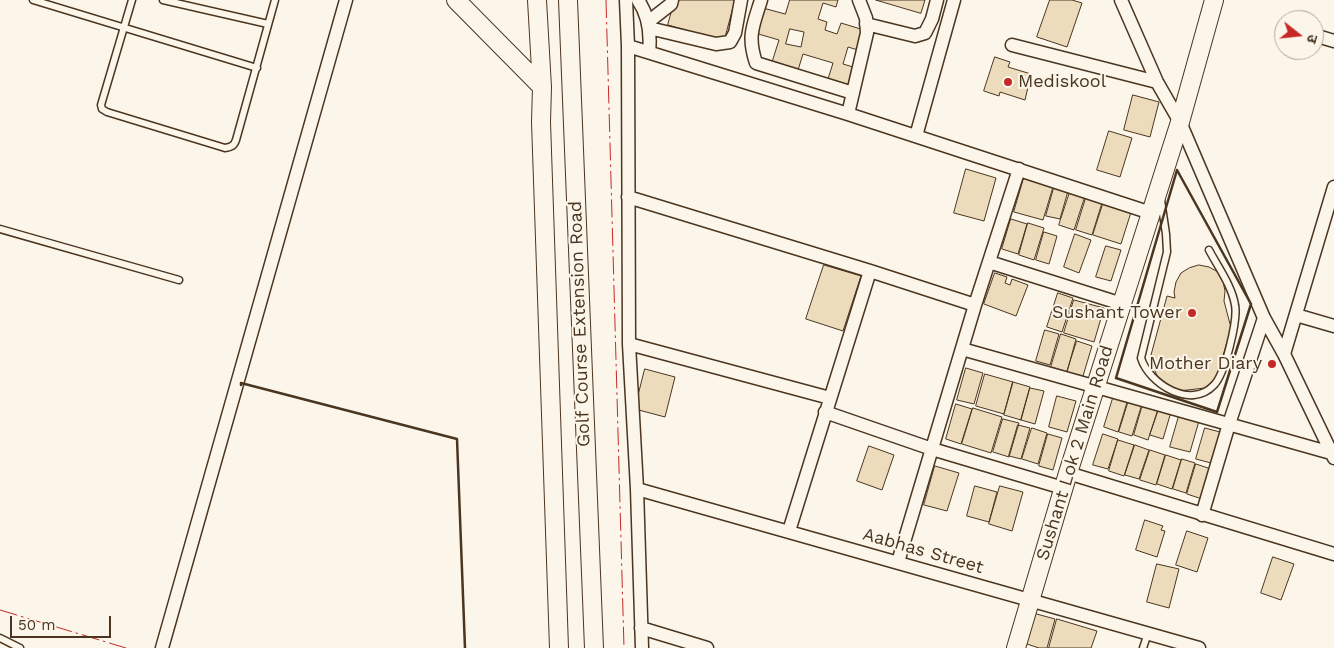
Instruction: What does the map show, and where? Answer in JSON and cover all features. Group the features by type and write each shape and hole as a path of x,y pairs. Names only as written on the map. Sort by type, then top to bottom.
{"main road":[{"path":"456,0 542,87"},
{"name":"Golf Course Extension Road","path":"537,0 542,87 541,132 559,648"},
{"name":"Golf Course Extension Road","path":"568,0 594,648"},
{"name":"Sushant Lok 2 Main Road","path":"1016,648 1095,387 1180,122 1214,0"}],"street":[{"path":"162,648 346,0"},
{"path":"626,0 628,46 629,344 637,489 642,648"},
{"path":"638,0 646,12 650,36 649,52"},
{"path":"648,25 671,4 672,0"},
{"path":"648,25 716,44 730,42 736,33 741,0"},
{"path":"761,0 750,34 756,63 853,93"},
{"path":"848,114 867,33 866,18 859,0"},
{"path":"866,24 915,36 925,33 932,19 937,0"},
{"path":"916,136 954,0"},
{"path":"1119,1 1158,82 1180,122 1264,318 1284,354 1333,455"},
{"path":"1012,45 1158,82"},
{"path":"628,46 848,114 1151,213"},
{"path":"898,562 975,305 1019,169"},
{"path":"1284,354 1334,187"},
{"path":"628,197 975,305"},
{"path":"989,262 1122,304"},
{"path":"789,531 870,271"},
{"path":"1296,315 1334,326"},
{"path":"1202,515 1229,424 1264,318"},
{"path":"629,344 830,398"},
{"path":"962,349 1333,455"},
{"path":"825,412 932,448 1202,515 1334,554"},
{"name":"Aabhas Street","path":"637,489 1199,648"},
{"path":"641,628 707,648"}],"lane":[{"path":"32,0 257,68"},
{"path":"132,0 101,105 102,109 226,148 234,144 275,0"},
{"path":"163,0 268,24"},
{"path":"1159,186 1166,234 1166,252 1141,358 1147,371 1159,382 1170,390 1184,395 1198,394 1208,390 1215,384 1230,346 1236,317 1233,295 1209,250"},
{"path":"0,229 180,280"},
{"path":"1143,648 1148,634"},
{"path":"0,638 20,648"}],"building":[{"path":"675,0 735,0 724,41 668,25"},
{"path":"790,0 838,0 836,7 823,3 818,19 827,22 825,30 837,34 841,23 864,30 858,50 848,47 843,64 853,67 848,85 828,79 833,63 803,54 798,70 772,62 779,40 755,33 763,8 785,14","holes":["790,29 804,32 801,47 786,44"]},
{"path":"876,0 925,0 921,13"},
{"path":"1050,0 1072,0 1082,3 1067,47 1037,37"},
{"name":"Mediskool","path":"995,57 1010,62 1008,67 1031,74 1025,100 1000,92 999,96 984,91"},
{"path":"1133,95 1159,102 1150,137 1124,130"},
{"path":"1109,131 1132,138 1120,177 1097,170"},
{"path":"966,169 996,178 984,221 954,213"},
{"path":"1024,178 1053,187 1043,220 1014,212"},
{"path":"1054,188 1068,191 1060,219 1046,216"},
{"path":"1070,192 1085,196 1074,230 1059,225"},
{"path":"1086,198 1102,203 1092,235 1076,230"},
{"path":"1104,201 1132,209 1121,244 1093,235"},
{"path":"1011,219 1027,224 1018,254 1002,249"},
{"path":"1028,223 1044,228 1034,260 1019,255"},
{"path":"1044,232 1057,236 1049,264 1036,260"},
{"path":"1075,234 1091,240 1079,273 1064,267"},
{"path":"1106,246 1121,250 1111,281 1096,277"},
{"path":"824,265 861,276 843,331 806,319"},
{"path":"1199,265 1209,267 1218,272 1223,281 1224,301 1230,324 1232,325 1218,373 1213,381 1205,388 1179,391 1158,378 1151,355 1167,296 1175,298 1176,282 1181,273"},
{"path":"995,273 1007,277 1005,283 1010,285 1012,279 1028,285 1016,316 984,304"},
{"path":"1058,293 1073,298 1062,332 1047,327"},
{"path":"1074,300 1104,308 1094,342 1064,333"},
{"path":"1045,330 1059,334 1050,365 1036,361"},
{"path":"1061,334 1076,339 1067,372 1051,367"},
{"path":"1077,341 1092,346 1083,376 1067,372"},
{"path":"966,368 983,373 974,404 957,400"},
{"path":"645,369 675,377 665,417 635,409"},
{"path":"985,374 1013,382 1004,414 976,406"},
{"path":"1013,382 1030,387 1021,420 1004,415"},
{"path":"1030,388 1044,391 1035,424 1021,420"},
{"path":"1114,395 1128,399 1118,432 1104,427"},
{"path":"1057,396 1076,401 1067,432 1049,427"},
{"path":"1129,400 1142,404 1132,436 1119,432"},
{"path":"956,404 972,409 961,444 946,439"},
{"path":"1143,404 1158,409 1148,440 1134,435"},
{"path":"973,408 1002,417 991,453 962,444"},
{"path":"1159,409 1171,412 1163,439 1150,435"},
{"path":"1179,416 1199,421 1190,452 1170,447"},
{"path":"1003,419 1019,423 1009,457 993,452"},
{"path":"1018,425 1030,428 1021,459 1009,456"},
{"path":"1032,428 1047,433 1038,464 1022,459"},
{"path":"1205,428 1220,432 1211,463 1196,459"},
{"path":"1048,434 1062,438 1053,470 1039,466"},
{"path":"1103,434 1118,439 1108,469 1093,465"},
{"path":"1118,440 1134,445 1124,476 1109,471"},
{"path":"1135,445 1149,450 1139,479 1125,475"},
{"path":"869,446 894,455 882,490 857,481"},
{"path":"1150,450 1165,455 1156,485 1140,480"},
{"path":"1166,455 1181,460 1172,489 1157,484"},
{"path":"1182,459 1195,463 1186,493 1173,489"},
{"path":"1196,464 1211,469 1202,499 1187,494"},
{"path":"935,466 959,473 947,511 924,505"},
{"path":"975,486 997,492 989,522 967,516"},
{"path":"1000,486 1023,492 1012,531 989,524"},
{"path":"1145,520 1163,526 1161,530 1165,531 1157,557 1136,550"},
{"path":"1187,531 1208,538 1197,572 1176,565"},
{"path":"1273,557 1294,564 1281,600 1261,593"},
{"path":"1157,564 1179,569 1169,608 1147,602"},
{"path":"1033,613 1055,619 1047,648 1039,648 1024,643"},
{"path":"1057,619 1097,631 1091,648 1049,648"}],"wall":[{"path":"1177,170 1251,304 1217,412 1116,378 1177,170"},
{"path":"241,385 241,383 457,439 465,648"}],"power":[{"path":"606,0 624,648"},
{"path":"0,610 126,648"}],"place":[{"name":"Mediskool","path":"1008,82"},
{"name":"Sushant Tower","path":"1192,313"},
{"name":"Mother Diary","path":"1272,364"}]}
